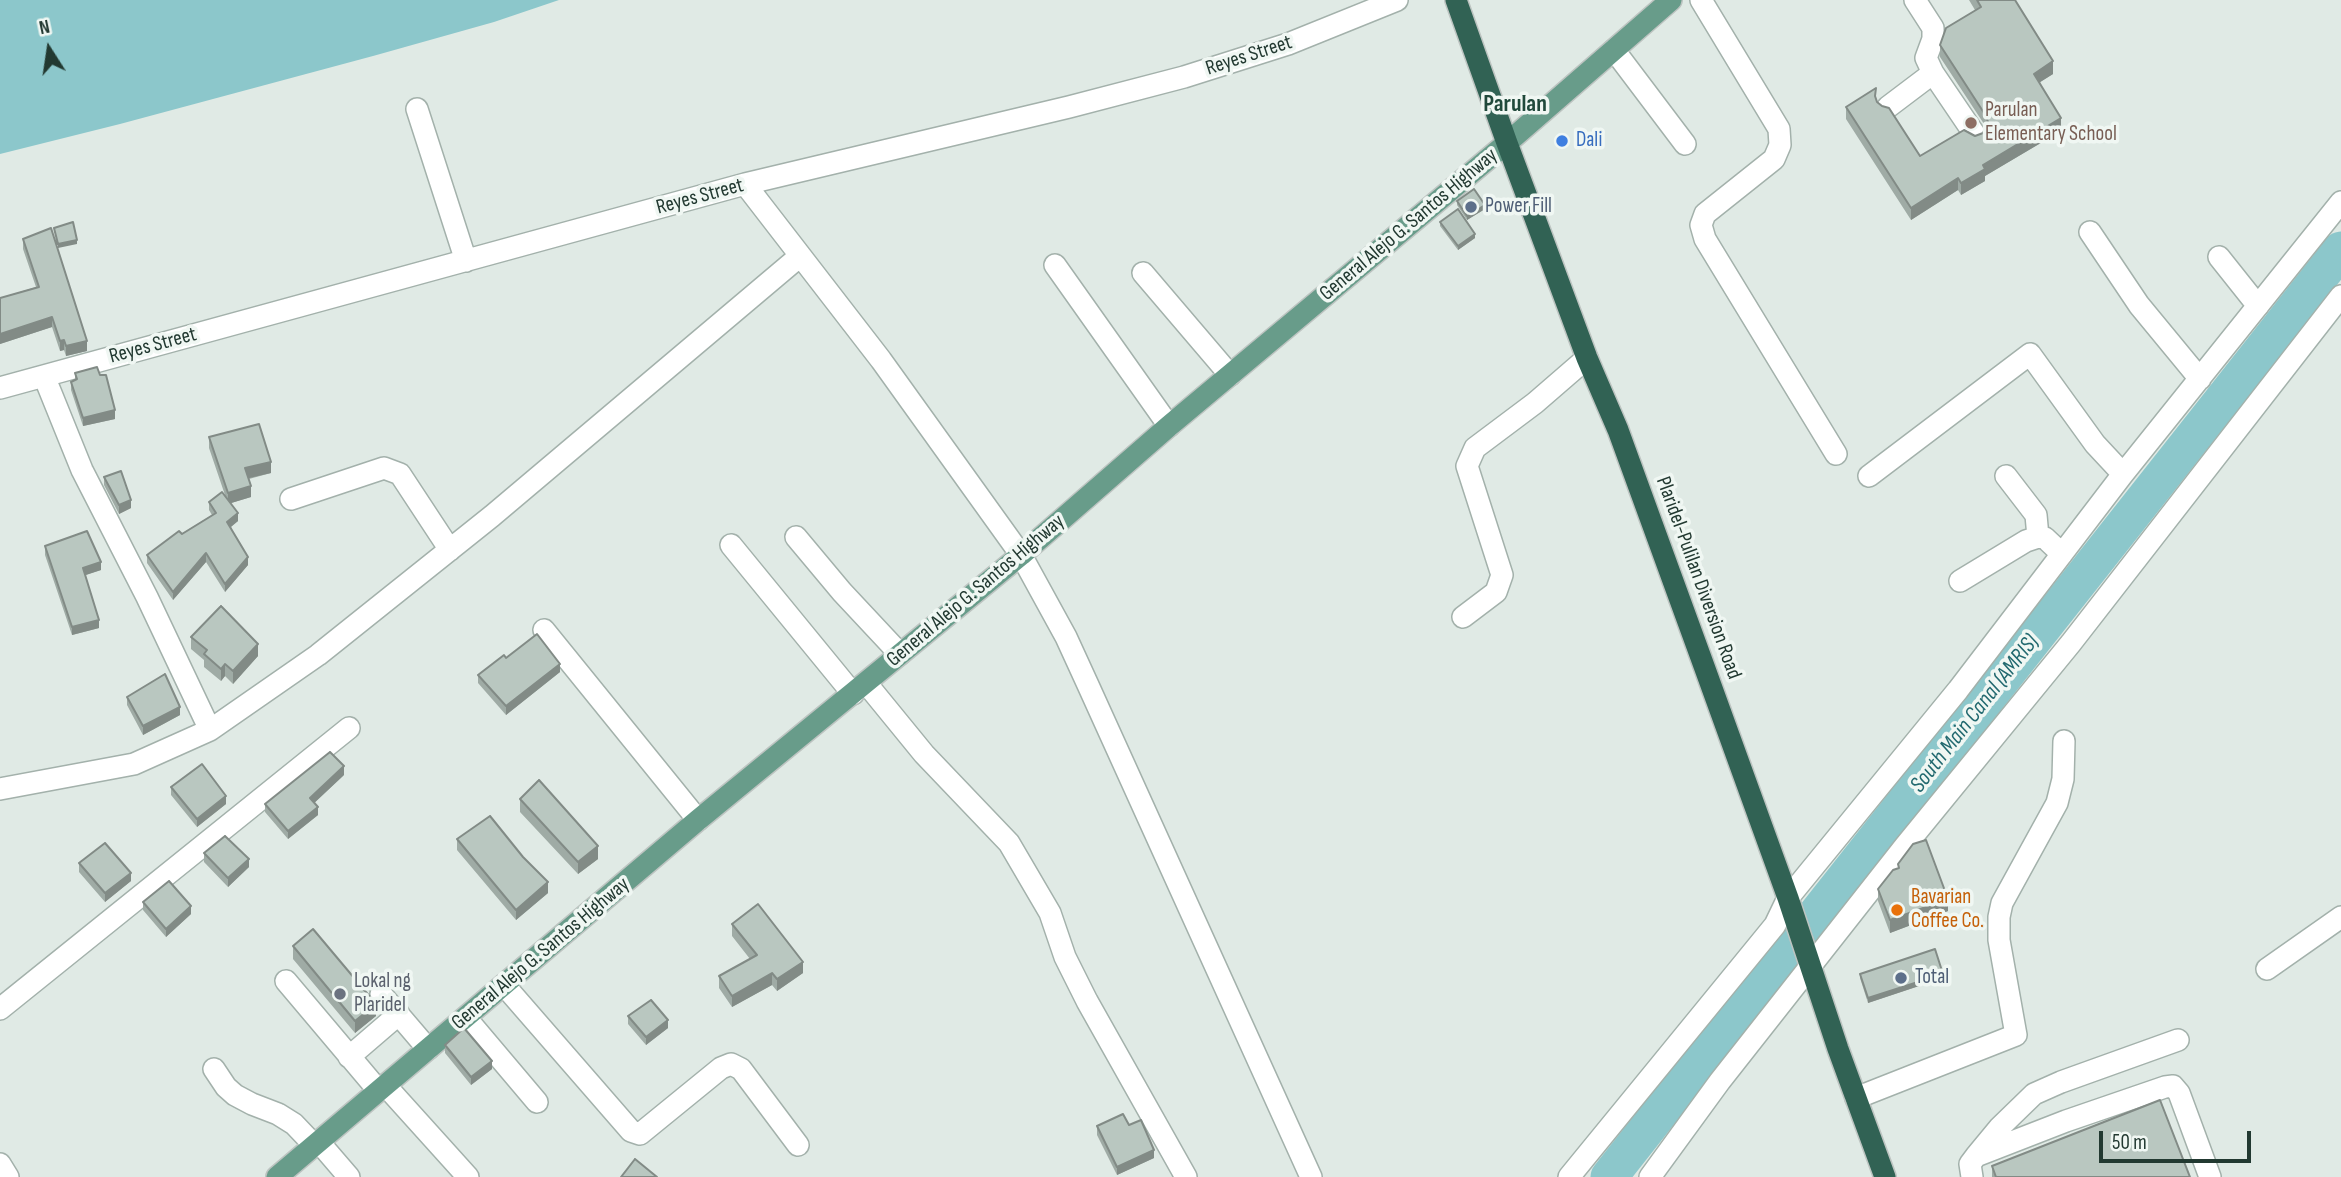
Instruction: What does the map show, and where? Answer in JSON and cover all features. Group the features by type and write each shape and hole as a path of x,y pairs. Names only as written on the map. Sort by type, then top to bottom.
{"highway":[{"name":"Plaridel-Pulilan Diversion Road","path":"1456,0 1587,358 1618,430 1790,903 1838,1049 1885,1177"}],"main road":[{"name":"General Alejo G. Santos Highway","path":"277,1177 698,820 1021,555 1169,426 1507,143 1671,0"}],"street":[{"name":"Reyes Street","path":"0,388 745,184 1184,77 1288,44 1398,0"},
{"path":"1701,0 1779,129 1780,145 1774,159 1705,214 1701,225 1705,239 1836,454"},
{"path":"1915,0 1933,29 1933,39 1926,58 1933,73 1975,135"},
{"path":"1614,50 1685,144"},
{"path":"1888,107 1933,73"},
{"path":"417,109 466,261"},
{"path":"745,184 881,360 1021,555 1088,685 1311,1177"},
{"path":"1569,1177 1775,925 2123,474 2341,202"},
{"path":"2090,232 2133,298 2200,379"},
{"path":"0,789 134,764 210,730 318,655 450,550 800,256"},
{"path":"2218,257 2258,306"},
{"path":"1055,265 1169,426"},
{"path":"1143,273 1230,375"},
{"path":"1650,1177 1810,961 2071,642 2341,296"},
{"path":"1869,477 2030,354 2095,444 2123,474"},
{"path":"1463,617 1496,592 1502,575 1468,466 1475,448 1535,403 1587,358"},
{"path":"44,376 82,470 147,597 210,730"},
{"path":"291,499 384,468 400,474 450,550"},
{"path":"2006,476 2036,515 2038,537"},
{"path":"796,537 900,654"},
{"path":"1959,581 2026,541 2038,537 2045,538 2062,554"},
{"path":"731,545 859,688 1009,843 1050,914 1065,957 1087,1001 1186,1177"},
{"path":"544,630 698,820"},
{"path":"0,1009 349,728"},
{"path":"1856,1097 2016,1035 1999,940 1999,917 2002,903 2057,803 2063,779 2064,741"},
{"path":"2267,969 2341,917"},
{"path":"286,981 349,1057 382,1087 468,1177"},
{"path":"504,985 632,1131 640,1134 721,1068 731,1065 741,1069 798,1145"},
{"path":"381,994 428,1049"},
{"path":"349,1057 399,1014"},
{"path":"466,1018 537,1102"},
{"path":"1974,1167 2000,1127 2034,1094 2178,1040"},
{"path":"215,1069 226,1087 235,1095 286,1119 316,1143 349,1177"},
{"path":"1974,1167 2066,1121 2173,1086 2179,1093 2210,1177"},
{"path":"0,1164 8,1177"}],"water":[{"path":"0,0 559,0 494,22 373,56 0,154"}],"building":[{"path":"1977,0 2015,0 2053,61 2034,74 2061,118 1983,165 1985,169 1961,183 1958,178 1911,208 1846,107 1876,88 1877,102 1889,108 1920,156 1964,130 1975,136 1983,133 1988,122 1986,116 1940,45 1946,28 1981,7"},
{"name":"Power Fill","path":"1474,189 1485,205 1467,216 1457,201"},
{"path":"1458,209 1475,234 1458,246 1440,222"},
{"path":"73,222 77,240 58,244 54,228"},
{"path":"51,228 87,341 66,346 64,340 60,341 52,317 0,334 0,298 39,287 23,239"},
{"path":"97,367 100,375 106,375 115,410 83,418 71,382 77,379 75,373"},
{"path":"259,424 271,462 245,468 251,486 228,493 209,437"},
{"path":"121,471 131,500 119,505 104,477"},
{"path":"222,492 238,513 227,522 248,557 225,584 206,553 173,592 147,555 179,531 182,534 216,513 209,502"},
{"path":"87,531 101,562 83,568 99,620 72,627 45,546"},
{"path":"221,606 258,644 233,671 225,664 221,669 204,654 207,650 191,637"},
{"path":"537,634 560,664 506,706 478,675"},
{"path":"165,674 180,707 143,726 127,697"},
{"path":"330,752 344,766 310,798 318,807 288,831 265,804"},
{"path":"202,764 226,796 197,819 171,787"},
{"path":"539,780 598,846 578,862 520,799"},
{"path":"490,816 523,857 548,882 516,910 457,839"},
{"path":"225,836 249,859 228,878 204,853"},
{"path":"1926,840 1948,899 1890,920 1878,889 1893,870 1899,868 1898,864 1913,844"},
{"path":"105,843 131,873 105,893 79,863"},
{"path":"169,881 191,906 166,929 143,902"},
{"path":"758,904 803,962 777,979 772,973 732,996 719,976 757,955 732,924"},
{"name":"Lokal ng Plaridel","path":"313,929 376,1004 355,1021 293,946"},
{"name":"Total","path":"1935,949 1943,974 1868,998 1860,974"},
{"path":"651,1000 668,1020 646,1037 628,1016"},
{"path":"464,1028 492,1061 471,1077 445,1045"},
{"path":"2160,1100 2190,1177 1996,1177 1992,1166"},
{"path":"1123,1114 1129,1125 1141,1120 1154,1150 1117,1167 1097,1126"},
{"path":"635,1159 657,1177 621,1177"}],"waterway":[{"name":"South Main Canal (AMRIS)","path":"1609,1177 2341,250"}],"place":[{"name":"Parulan Elementary School","path":"1971,123"},
{"name":"Dali","path":"1562,141"},
{"name":"Power Fill","path":"1471,207"},
{"name":"Bavarian Coffee Co.","path":"1897,910"},
{"name":"Total","path":"1901,978"},
{"name":"Lokal ng Plaridel","path":"340,994"}],"district":[{"name":"Parulan","path":"1515,105"}]}
